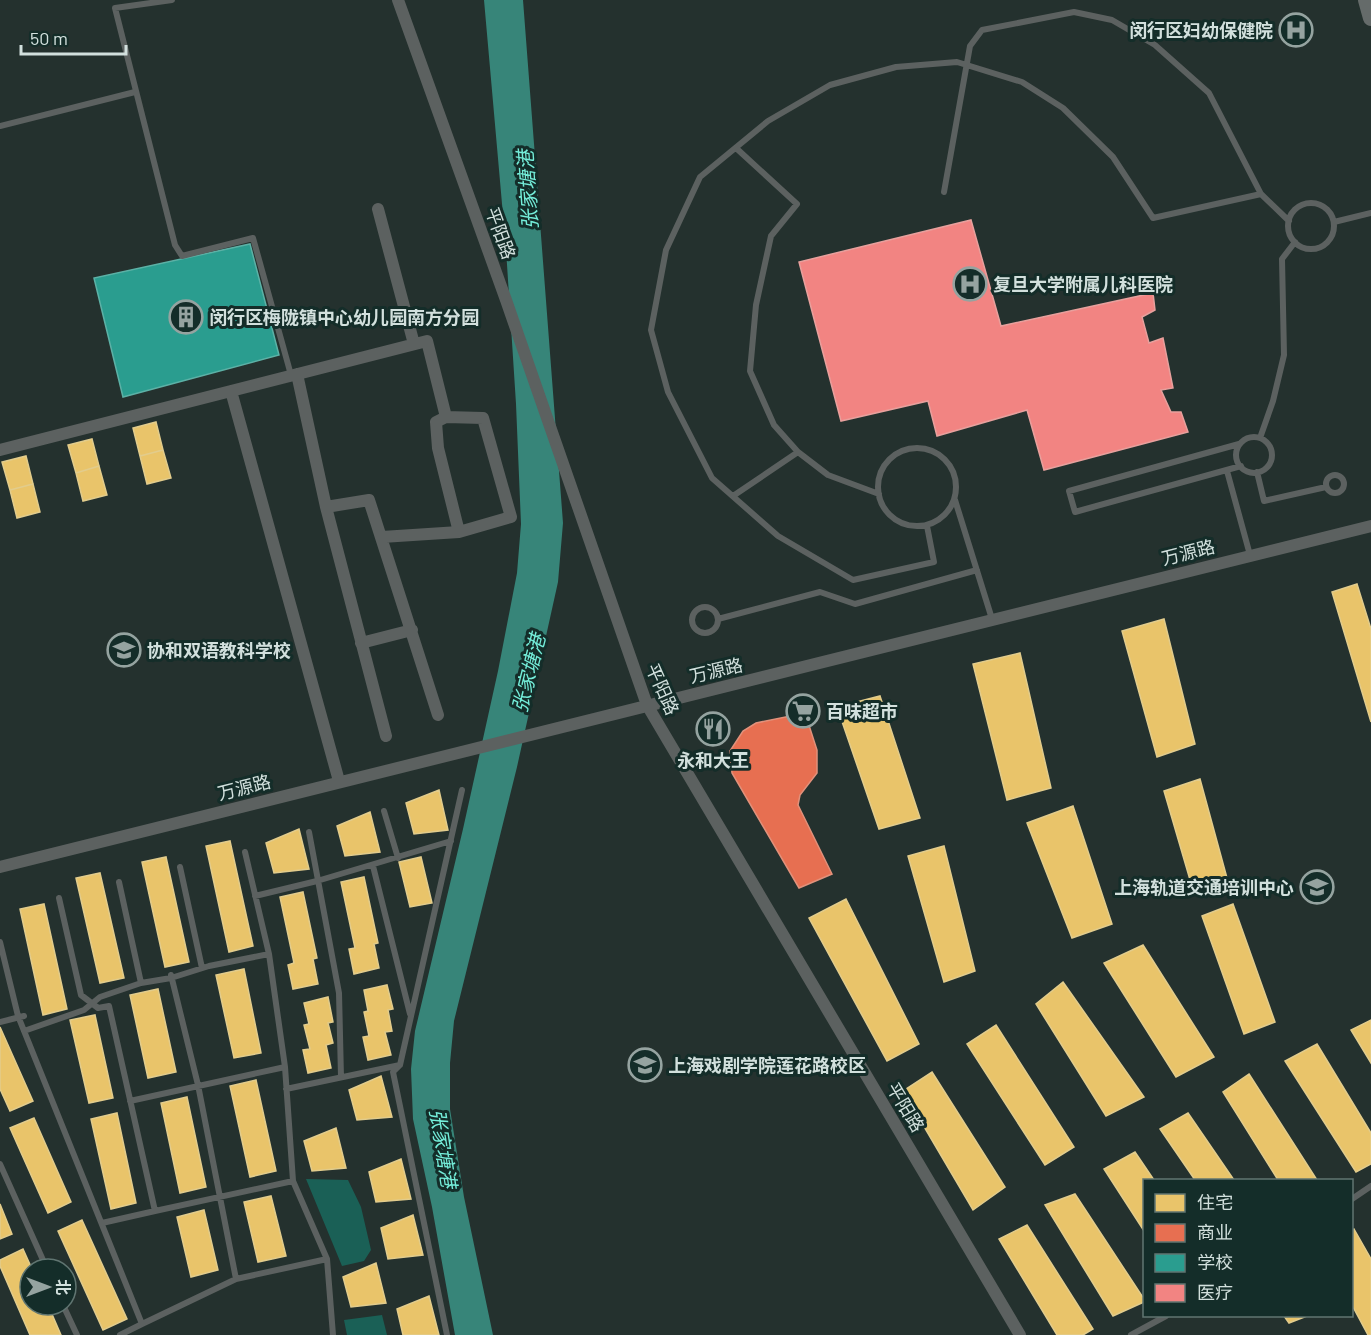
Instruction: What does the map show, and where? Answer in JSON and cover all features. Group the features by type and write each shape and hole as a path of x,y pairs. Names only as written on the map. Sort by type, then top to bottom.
{"main road":[{"path":"1366,0 1371,18"}],"street":[{"name":"平阳路","path":"398,0 506,300 646,705 1020,1335"},
{"path":"378,209 414,344"},
{"path":"0,450 427,340 446,417"},
{"path":"294,375 386,736"},
{"path":"231,391 339,781"},
{"path":"382,537 459,532 511,517 483,418 446,417 435,422 438,448 459,532"},
{"path":"327,507 369,500 438,715"},
{"name":"万源路","path":"0,867 470,748 1371,526"},
{"path":"361,643 412,630"}],"lane":[{"path":"172,0 115,8 175,245 182,256 253,238 294,375"},
{"path":"944,192 970,46 982,30 1074,12 1112,20 1155,45 1209,93 1261,194 1289,221"},
{"path":"927,526 934,562 853,580 778,536 712,478 668,392 651,330 666,250 700,177 768,121 830,85 896,67 957,62 1022,82 1064,108 1113,157 1153,218 1261,194"},
{"path":"0,126 135,92"},
{"path":"736,148 797,204 771,236 756,305 750,371 774,425 798,452 828,475 879,494"},
{"path":"1309,203 1323,206 1328,210 1334,222 1332,236 1323,246 1308,249 1295,242 1290,236 1289,221 1296,208 1309,203"},
{"path":"1334,222 1371,213"},
{"path":"1260,438 1273,402 1284,355 1282,259 1295,242"},
{"path":"1239,444 1236,456 1241,466 1251,472 1257,472 1267,466 1272,456 1269,445 1260,438 1249,438 1239,444 1069,491 1075,512 1241,466"},
{"path":"927,449 939,454 955,474 957,487 955,500 949,511 939,520 927,526 914,527 896,520 883,506 879,494 879,481 883,468 891,458 908,450 927,449"},
{"path":"733,496 798,452"},
{"path":"1227,471 1250,555"},
{"path":"1257,472 1264,501 1326,488"},
{"path":"955,500 992,620"},
{"path":"718,619 820,592 855,604 977,570"},
{"path":"706,607 714,611 718,619 716,627 706,633 695,629 692,620 698,609 706,607"},
{"path":"447,1335 393,1072 400,1065 462,790"},
{"path":"384,811 398,858"},
{"path":"309,832 339,993 341,1077"},
{"path":"255,896 373,866 451,841"},
{"path":"245,852 269,954 285,1067 293,1180 327,1259 333,1335"},
{"path":"373,866 411,1017"},
{"path":"180,867 202,968"},
{"path":"119,882 141,983"},
{"path":"59,898 81,995 98,1008 109,1006 155,1211"},
{"path":"0,942 24,1031 142,1324"},
{"path":"24,1031 84,1010 100,997 141,983 269,954"},
{"path":"171,977 198,1085 236,1279"},
{"path":"0,1022 21,1016"},
{"path":"286,1089 400,1065"},
{"path":"130,1101 285,1067"},
{"path":"0,1164 42,1257"},
{"path":"102,1223 293,1180"},
{"path":"1353,1198 1371,1186"},
{"path":"120,1335 236,1279 327,1259"},
{"path":"69,1317 77,1335"},
{"path":"1131,1335 1164,1317"}],"shaded area":[{"path":"306,1179 348,1180 361,1207 371,1250 364,1261 342,1266"},
{"path":"382,1315 387,1335 347,1335 344,1320"}],"water":[{"name":"张家塘港","path":"484,0 523,0 563,523 558,582 517,767 454,1021 450,1063 450,1109 464,1197 493,1335 455,1335 432,1207 413,1119 411,1069 415,1031 498,671 517,573 521,524 506,249"}],"building: 住宅":[{"path":"156,422 163,450 140,456 133,428"},
{"path":"92,439 99,466 76,473 68,445"},
{"path":"163,450 171,478 147,484 140,456"},
{"path":"26,456 33,484 10,490 2,462"},
{"path":"99,466 107,495 83,501 76,473"},
{"path":"33,484 40,512 17,518 10,490"},
{"path":"1357,584 1371,629 1371,722 1332,592"},
{"path":"1164,619 1195,744 1157,757 1122,631"},
{"path":"1020,653 1051,788 1007,800 973,664"},
{"path":"880,696 920,818 879,829 837,707"},
{"path":"1200,779 1227,878 1193,890 1164,791"},
{"path":"439,790 448,830 414,834 406,803"},
{"path":"1073,806 1112,924 1072,938 1027,823"},
{"path":"370,812 380,852 345,856 337,826"},
{"path":"299,829 309,869 274,873 266,843"},
{"path":"230,841 253,946 229,952 206,846"},
{"path":"944,846 975,971 944,982 908,856"},
{"path":"166,857 189,962 165,967 142,862"},
{"path":"421,857 432,903 410,907 399,862"},
{"path":"100,873 124,978 100,983 76,878"},
{"path":"364,877 378,943 374,944 379,968 354,974 349,949 355,948 341,882"},
{"path":"303,892 317,958 313,959 318,984 293,989 288,965 294,963 280,897"},
{"path":"846,899 919,1044 887,1061 809,918"},
{"path":"44,904 67,1009 43,1015 20,909"},
{"path":"1233,904 1275,1022 1244,1034 1202,916"},
{"path":"1143,945 1214,1057 1176,1077 1104,963"},
{"path":"244,969 261,1053 234,1058 216,975"},
{"path":"1063,982 1144,1097 1106,1116 1036,1004"},
{"path":"387,985 393,1009 388,1010 392,1031 385,1032 391,1055 368,1060 363,1037 369,1036 364,1012 368,1011 364,990"},
{"path":"158,989 176,1072 148,1078 130,995"},
{"path":"328,997 333,1022 328,1023 333,1043 326,1045 331,1068 308,1073 303,1050 310,1049 304,1025 309,1024 304,1003"},
{"path":"95,1015 113,1098 89,1103 70,1020"},
{"path":"1371,1020 1371,1063 1351,1030"},
{"path":"996,1025 1074,1147 1045,1165 967,1044"},
{"path":"0,1027 33,1101 10,1111 0,1089"},
{"path":"1317,1044 1371,1133 1371,1164 1356,1172 1285,1061"},
{"path":"932,1072 1005,1187 973,1210 903,1091"},
{"path":"1249,1074 1316,1179 1277,1179 1223,1092"},
{"path":"381,1076 392,1117 357,1120 349,1090"},
{"path":"256,1080 276,1171 250,1177 230,1086"},
{"path":"187,1097 206,1187 180,1193 161,1103"},
{"path":"117,1113 136,1203 111,1209 91,1119"},
{"path":"1188,1113 1233,1179 1194,1179 1160,1129"},
{"path":"34,1118 71,1202 48,1213 10,1128"},
{"path":"336,1128 346,1168 312,1171 304,1141"},
{"path":"1135,1152 1153,1179 1143,1179 1143,1229 1104,1169"},
{"path":"401,1159 411,1199 376,1202 369,1172"},
{"path":"1075,1194 1143,1297 1143,1302 1113,1316 1045,1205"},
{"path":"271,1196 286,1256 258,1262 244,1202"},
{"path":"0,1204 12,1234 0,1239"},
{"path":"204,1210 218,1270 191,1277 177,1217"},
{"path":"413,1215 423,1255 388,1259 381,1228"},
{"path":"82,1220 127,1319 103,1330 78,1275 78,1257 70,1257 58,1231"},
{"path":"1027,1225 1093,1329 1083,1335 1057,1335 999,1239"},
{"path":"1353,1230 1371,1259 1371,1335 1368,1335 1353,1307"},
{"path":"23,1249 27,1257 18,1257 18,1307 0,1266 0,1260"},
{"path":"376,1263 386,1303 351,1307 343,1277"},
{"path":"429,1296 439,1335 403,1335 397,1309"},
{"path":"22,1317 53,1317 61,1335 30,1335"},
{"path":"1285,1317 1304,1317 1289,1323"}],"building: 商业":[{"path":"805,713 817,750 817,773 800,795 798,805 832,874 799,888 732,773 730,751 743,731 756,723"}],"building: 学校":[{"name":"闵行区梅陇镇中心幼儿园南方分园","path":"250,244 279,355 123,397 94,278"}],"building: 医疗":[{"path":"971,220 1001,326 1153,293 1155,310 1142,317 1149,343 1163,338 1173,388 1161,390 1171,412 1181,412 1188,432 1044,470 1027,410 937,436 928,401 841,421 799,262"}],"place":[{"name":"闵行区妇幼保健院","path":"1296,30"},
{"name":"复旦大学附属儿科医院","path":"970,284"},
{"name":"闵行区梅陇镇中心幼儿园南方分园","path":"186,317"},
{"name":"协和双语教科学校","path":"124,650"},
{"name":"百味超市","path":"803,711"},
{"name":"永和大王","path":"713,729"},
{"name":"上海轨道交通培训中心","path":"1317,887"},
{"name":"上海戏剧学院莲花路校区","path":"645,1065"}]}
